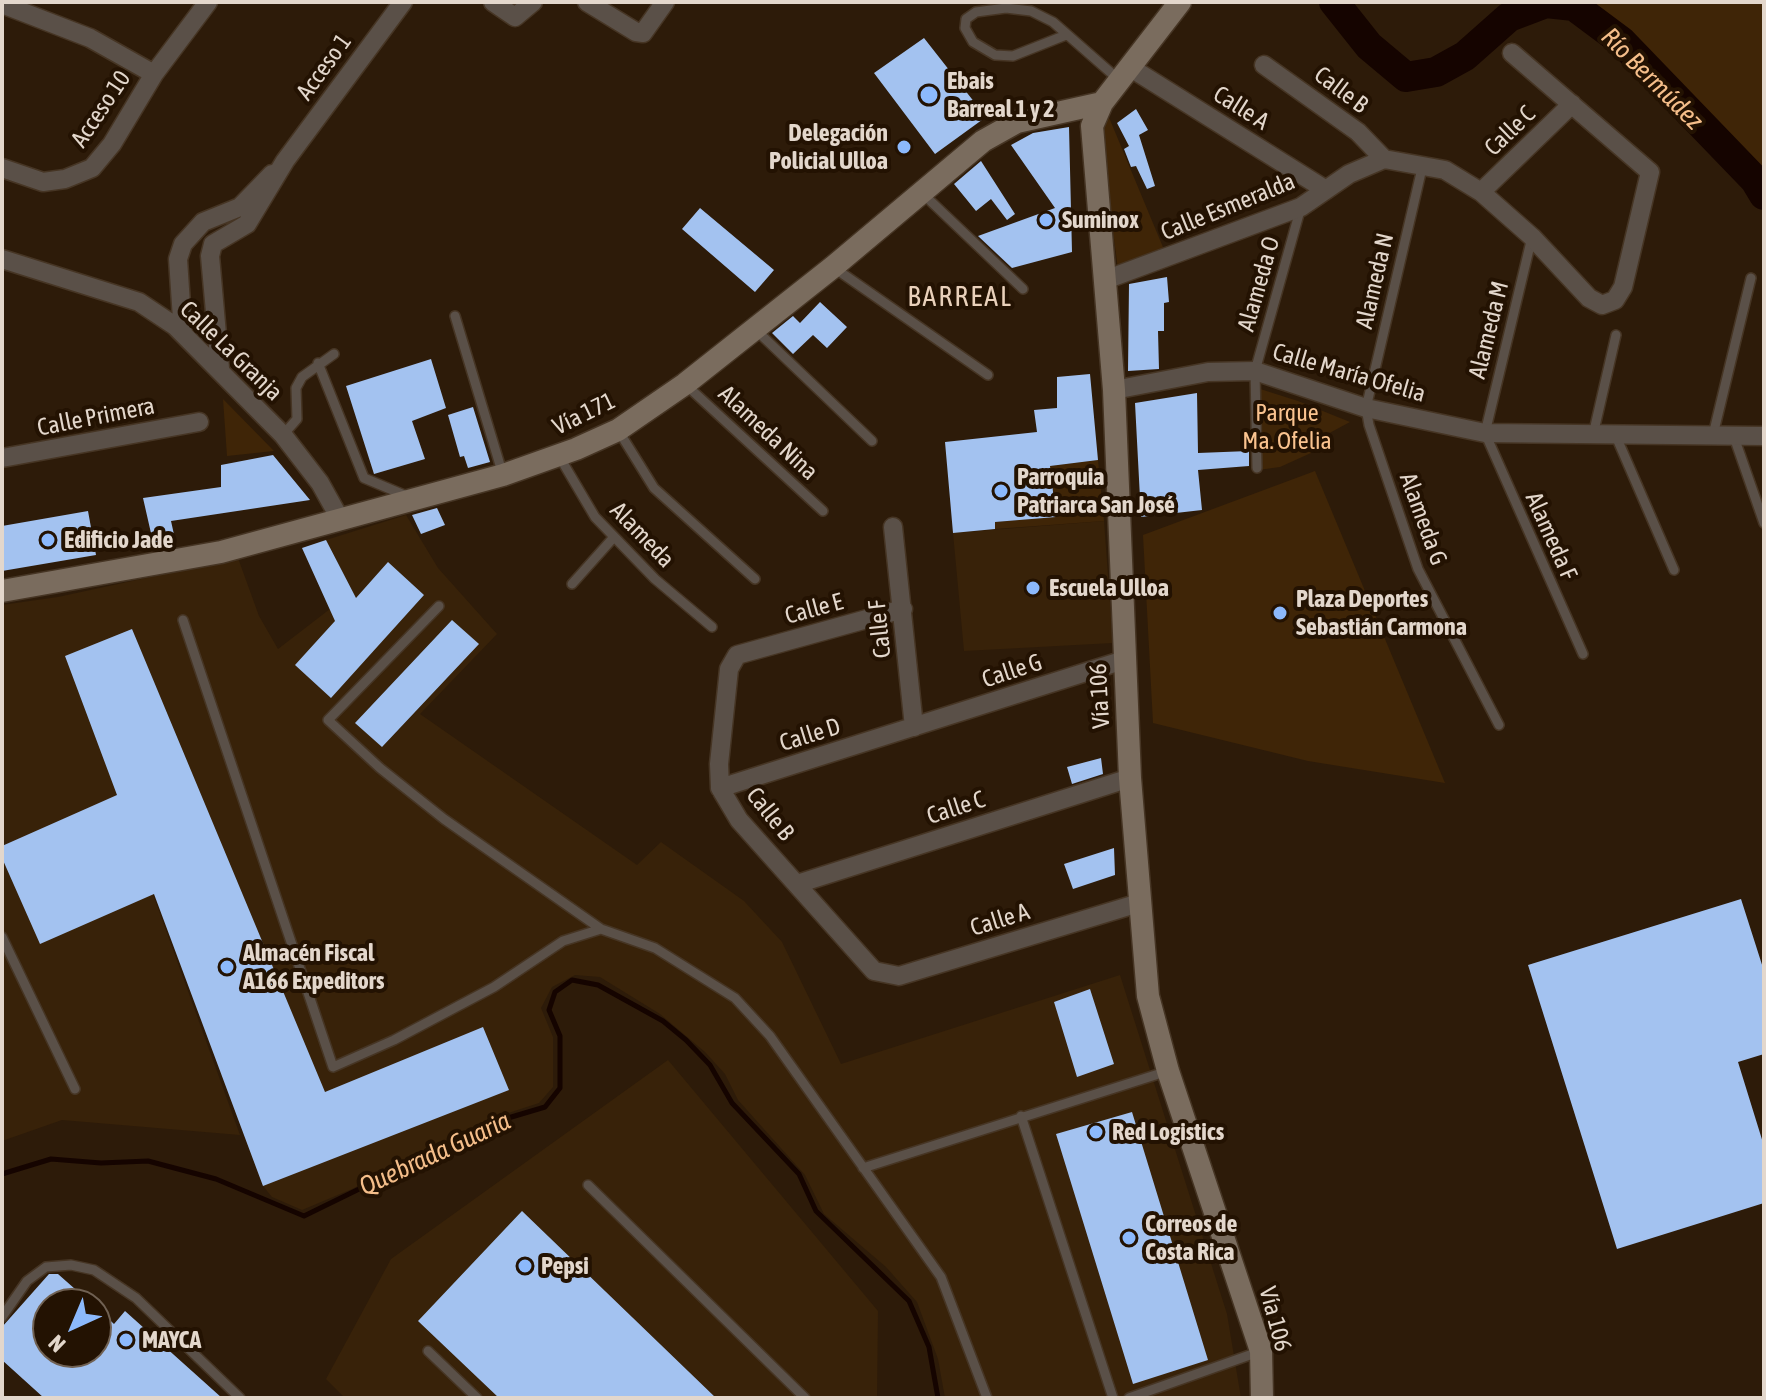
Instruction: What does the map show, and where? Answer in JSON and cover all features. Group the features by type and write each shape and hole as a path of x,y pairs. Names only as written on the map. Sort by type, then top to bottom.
{"main road":[{"name":"Vía 106","path":"1180,2 1102,103 1092,126 1114,390 1130,778 1148,996 1168,1071 1261,1351 1262,1398"},
{"name":"Vía 171","path":"2,591 221,552 503,475 559,456 618,430 685,384 755,329 983,141 1017,122 1102,103"}],"street":[{"name":"Acceso 10","path":"2,168 43,182 65,179 92,168 112,144 154,74 208,2"},
{"name":"Acceso 1","path":"220,368 210,256 213,244 247,224 285,161 403,2"},
{"path":"493,2 512,17 518,17 533,2"},
{"path":"587,2 612,9 643,33 665,2"},
{"path":"2,4 90,38 154,74"},
{"path":"1384,159 1445,170 1481,192 1532,237 1589,298 1602,305 1615,300 1623,287 1650,172 1512,53"},
{"name":"Calle B","path":"1264,65 1358,132 1384,159"},
{"name":"Calle A","path":"1125,74 1326,190"},
{"name":"Calle C","path":"1481,192 1572,104"},
{"name":"Calle Esmeralda","path":"1105,280 1301,207 1349,174 1384,159"},
{"name":"Acceso 1","path":"183,334 178,259 183,244 203,222 240,207 285,161"},
{"name":"Calle La Granja","path":"2,259 139,302 183,334 283,435 320,483 340,519"},
{"name":"Calle María Ofelia","path":"1114,390 1208,372 1255,371 1366,408 1485,433 1764,436"},
{"name":"Calle Primera","path":"2,458 199,422"},
{"name":"Calle F","path":"893,527 914,727"},
{"name":"Calle E","path":"737,655 903,609"},
{"name":"Calle B","path":"737,655 729,669 719,764 720,788 739,820 874,971"},
{"name":"Calle G","path":"914,727 1124,660"},
{"name":"Calle D","path":"720,788 914,727"},
{"name":"Calle C","path":"797,884 1130,778"},
{"name":"Calle A","path":"874,971 899,976 1139,903"}],"lane":[{"path":"1066,35 1013,56 995,55 973,42 965,28 966,19 976,12 1006,8 1031,11 1053,22 1066,35 1125,74"},
{"name":"Alameda N","path":"1366,408 1423,164"},
{"path":"920,191 1023,289"},
{"name":"Alameda O","path":"1257,468 1255,371 1301,207"},
{"name":"Alameda M","path":"1485,433 1532,237"},
{"path":"833,267 988,375"},
{"path":"1713,435 1751,278"},
{"path":"455,316 503,475"},
{"path":"755,329 872,441"},
{"path":"1593,435 1616,335"},
{"path":"283,435 297,419 298,383 318,363 334,354"},
{"path":"318,363 364,478 417,500"},
{"name":"Alameda Nina","path":"685,384 823,511"},
{"name":"Alameda G","path":"1366,408 1418,569 1499,725"},
{"path":"618,430 654,488 755,579"},
{"name":"Alameda F","path":"1485,433 1583,654"},
{"path":"1615,434 1674,570"},
{"path":"1734,437 1764,523"},
{"name":"Alameda","path":"559,456 595,517 655,579 712,627"},
{"path":"572,584 614,537"},
{"path":"439,606 328,720 380,768 444,819 601,929 655,948 735,998 770,1036 941,1277 987,1398"},
{"path":"183,620 333,1067 394,1040 494,987 563,941 601,929"},
{"path":"2,937 75,1089"},
{"path":"863,1168 1168,1071"},
{"path":"1021,1116 1113,1398"},
{"path":"588,1185 805,1398"},
{"path":"2,1317 27,1281 46,1267 71,1265 94,1270 136,1298 240,1398"},
{"path":"428,1351 477,1398"},
{"path":"1129,1398 1261,1351"}],"shaded area":[{"path":"406,515 438,568 497,634 420,714 637,865 661,842 744,901 782,942 841,1064 1120,975 1227,1314 1241,1398 945,1398 938,1359 917,1302 886,1267 824,1214 805,1175 738,1100 725,1074 705,1052 660,1014 600,977 575,975 552,987 541,1008 553,1037 553,1087 539,1103 490,1119 352,1189 302,1210 272,1197 263,1186 129,828 240,1135 62,1120 2,1141 2,605 58,597 238,558 259,616 278,649 352,592 326,540"},
{"name":"Escuela Ulloa","path":"1104,521 1113,643 964,651 953,533"},
{"path":"668,1060 878,1311 877,1398 345,1398 326,1379 391,1259"}],"green space":[{"path":"1573,2 1764,2 1764,195 1755,180 1621,41"},
{"path":"1108,115 1165,252 1118,269 1099,127"},
{"name":"Parque Ma. Ofelia","path":"1257,388 1350,422 1309,444 1311,453 1280,467 1258,470"},
{"path":"223,399 274,451 227,456"},
{"path":"1098,460 1104,521 995,529 995,522 1056,517 1050,466"},
{"path":"1315,471 1445,783 1308,761 1153,723 1143,535"}],"building":[{"name":"Ebais Barreal 1 y 2","path":"924,38 986,117 935,154 874,73"},
{"path":"1136,109 1148,130 1139,135 1155,186 1147,189 1136,166 1131,167 1124,149 1129,146 1117,123"},
{"path":"1069,127 1072,252 1012,268 978,236 1055,208 1011,145 1033,133"},
{"path":"981,161 1015,214 1007,220 991,199 976,211 954,184"},
{"path":"700,208 774,270 755,292 682,229"},
{"path":"1167,277 1169,302 1164,303 1164,331 1158,331 1159,369 1128,371 1129,284"},
{"path":"820,302 847,327 827,348 813,335 793,354 772,333 793,316 800,323"},
{"path":"431,359 446,408 412,421 425,459 374,474 346,386"},
{"name":"Parroquia Patriarca San José","path":"1090,374 1098,460 1050,466 1056,517 995,522 995,529 953,533 945,442 1037,432 1034,410 1057,408 1057,377"},
{"path":"1197,393 1198,453 1249,451 1249,466 1198,470 1202,510 1141,517 1135,403"},
{"path":"473,407 490,462 468,468 464,456 460,457 448,415"},
{"path":"273,455 310,500 171,521 175,539 153,542 143,498 221,487 221,465"},
{"path":"437,508 445,525 421,534 412,515"},
{"name":"Edificio Jade","path":"88,511 96,555 2,571 2,526"},
{"path":"326,540 356,598 388,562 424,595 331,698 295,665 335,621 302,548"},
{"path":"452,620 479,644 382,747 355,723"},
{"name":"Almacén Fiscal A166 Expeditors","path":"132,629 325,1092 483,1027 509,1090 263,1186 154,894 40,944 2,858 2,846 117,795 65,656"},
{"path":"1101,758 1103,774 1072,784 1067,767"},
{"path":"1114,848 1115,875 1073,889 1064,864"},
{"path":"1741,899 1764,971 1764,1054 1738,1062 1764,1146 1764,1203 1617,1249 1528,965"},
{"path":"1090,989 1114,1064 1077,1077 1054,1002"},
{"path":"1132,1112 1208,1360 1133,1384 1056,1134"},
{"name":"Pepsi","path":"522,1211 716,1398 499,1398 418,1321"},
{"name":"MAYCA","path":"49,1274 58,1274 74,1288 37,1288"},
{"name":"MAYCA","path":"32,1293 32,1368 112,1368 112,1322 114,1324 125,1311 222,1398 44,1398 2,1360 2,1327"}],"waterway":[{"name":"Río Bermúdez","path":"1334,2 1369,46 1406,77 1436,72 1465,56 1509,17 1546,3 1574,6 1621,41 1755,180 1764,195"},
{"name":"Quebrada Guaria","path":"2,1174 51,1159 101,1163 148,1161 216,1179 304,1216 498,1121 545,1107 560,1088 560,1036 549,1010 555,992 572,980 598,985 663,1021 686,1040 710,1065 732,1103 799,1174 816,1211 909,1301 929,1347 938,1398"}],"place":[{"name":"Ebais Barreal 1 y 2","path":"929,95"},
{"name":"Delegación Policial Ulloa","path":"904,147"},
{"name":"Suminox","path":"1046,220"},
{"name":"Parroquia Patriarca San José","path":"1001,491"},
{"name":"Edificio Jade","path":"48,540"},
{"name":"Escuela Ulloa","path":"1033,588"},
{"name":"Plaza Deportes Sebastián Carmona","path":"1280,613"},
{"name":"Almacén Fiscal A166 Expeditors","path":"227,967"},
{"name":"Red Logistics","path":"1096,1132"},
{"name":"Correos de Costa Rica","path":"1129,1238"},
{"name":"Pepsi","path":"525,1266"},
{"name":"MAYCA","path":"126,1340"}],"district":[{"name":"BARREAL","path":"960,297"}]}
